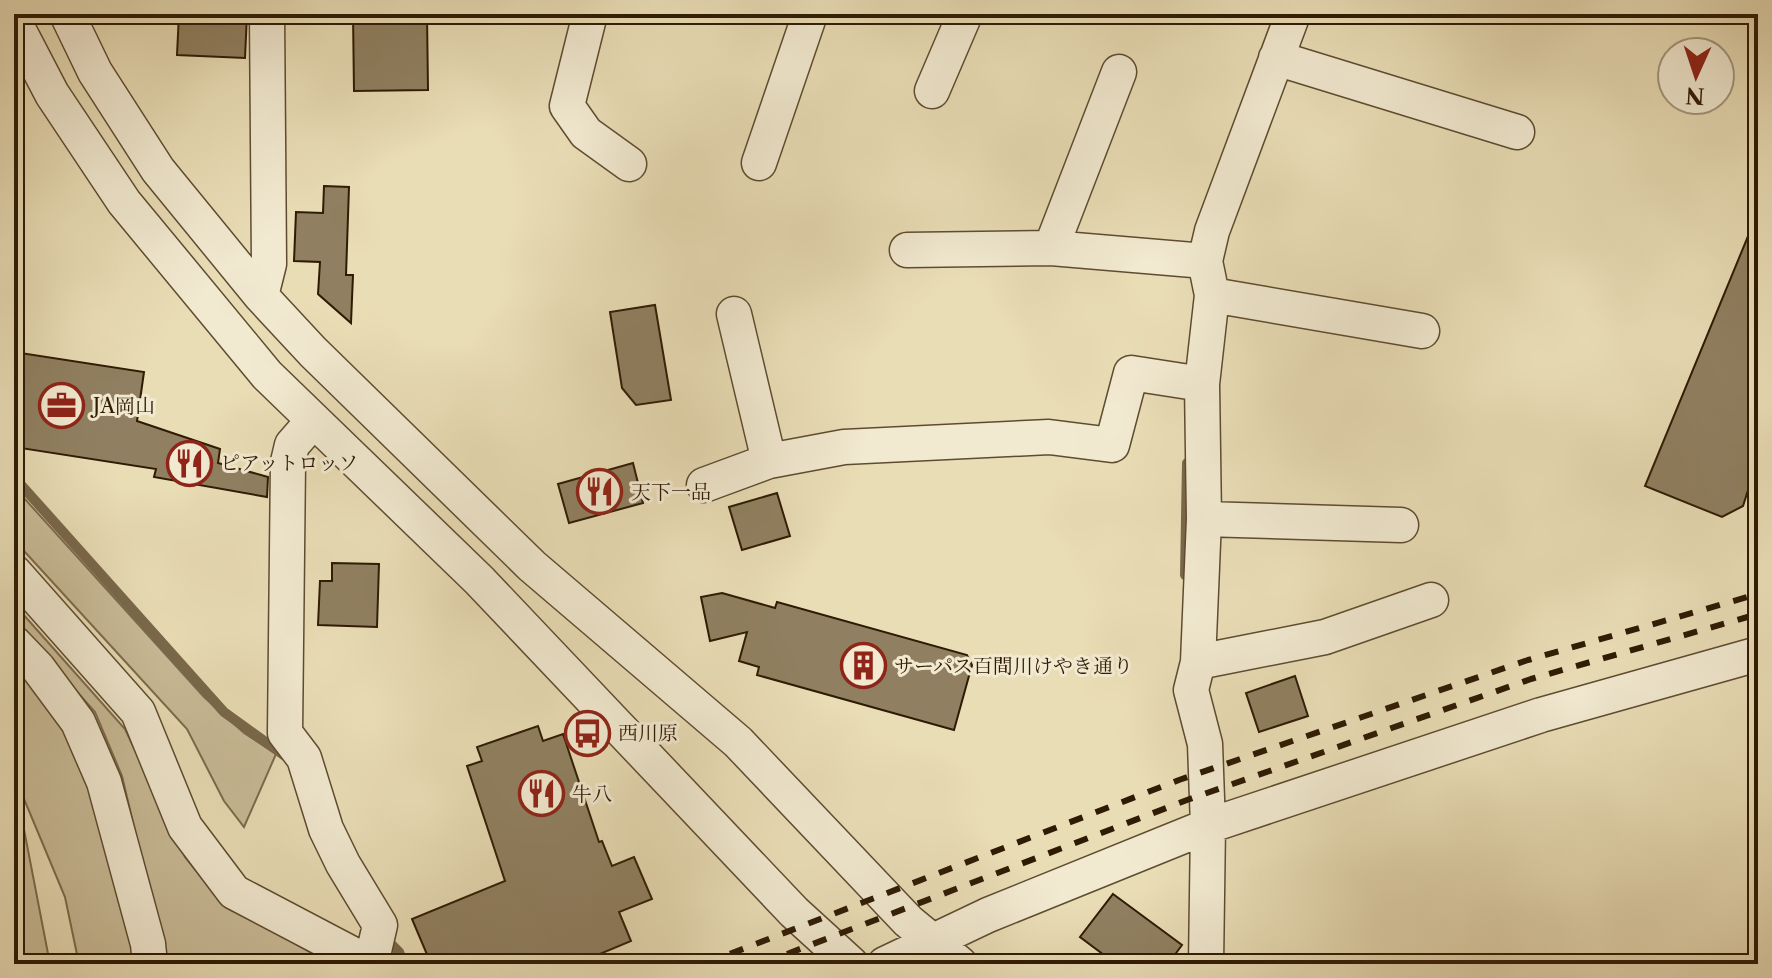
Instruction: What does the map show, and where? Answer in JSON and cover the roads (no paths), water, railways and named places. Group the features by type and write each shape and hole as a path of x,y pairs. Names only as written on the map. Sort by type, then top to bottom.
{"street":[{"path":"67,14 95,72 158,170 261,296 313,352 532,566 738,742 908,921 960,964"},
{"path":"261,296 269,264 267,14"},
{"path":"590,14 567,106 586,133 629,164"},
{"path":"759,163 810,14"},
{"path":"932,91 965,14"},
{"path":"1206,964 1208,826 1205,744 1191,690 1198,662 1204,519 1202,384 1212,295 1205,261 1212,231 1293,14"},
{"path":"14,21 57,104 124,202 267,375 479,580 794,912 851,964"},
{"path":"1276,58 1517,132"},
{"path":"1051,248 1119,72"},
{"path":"907,250 1051,248 1205,261"},
{"path":"1212,295 1422,331"},
{"path":"734,314 769,461"},
{"path":"704,485 769,461 844,447 1049,437 1112,445 1131,373 1202,384"},
{"path":"14,572 138,712 185,827 234,892 375,948 380,925 343,864 326,829 304,758 285,733 288,462 292,445 313,421"},
{"path":"1204,519 1401,525"},
{"path":"1198,662 1325,637 1431,600"},
{"path":"14,643 38,668 78,722 108,797 148,944 150,964"},
{"path":"885,964 988,915 1208,826 1541,715 1758,654"}],"waterway":[{"path":"1185,575 1187,463"},
{"path":"14,477 224,712 285,756"},
{"path":"384,937 399,952 404,964"}],"railway":[{"path":"704,964 1179,780 1528,660 1758,594"},
{"path":"761,964 1187,800 1531,679 1758,614"}],"place":[{"name":"JA岡山","path":"62,406"},
{"name":"ピアットロッソ","path":"189,463"},
{"name":"天下一品","path":"600,492"},
{"name":"サーパス百間川けやき通り","path":"863,666"},
{"name":"西川原","path":"587,733"},
{"name":"牛八","path":"541,794"}]}
